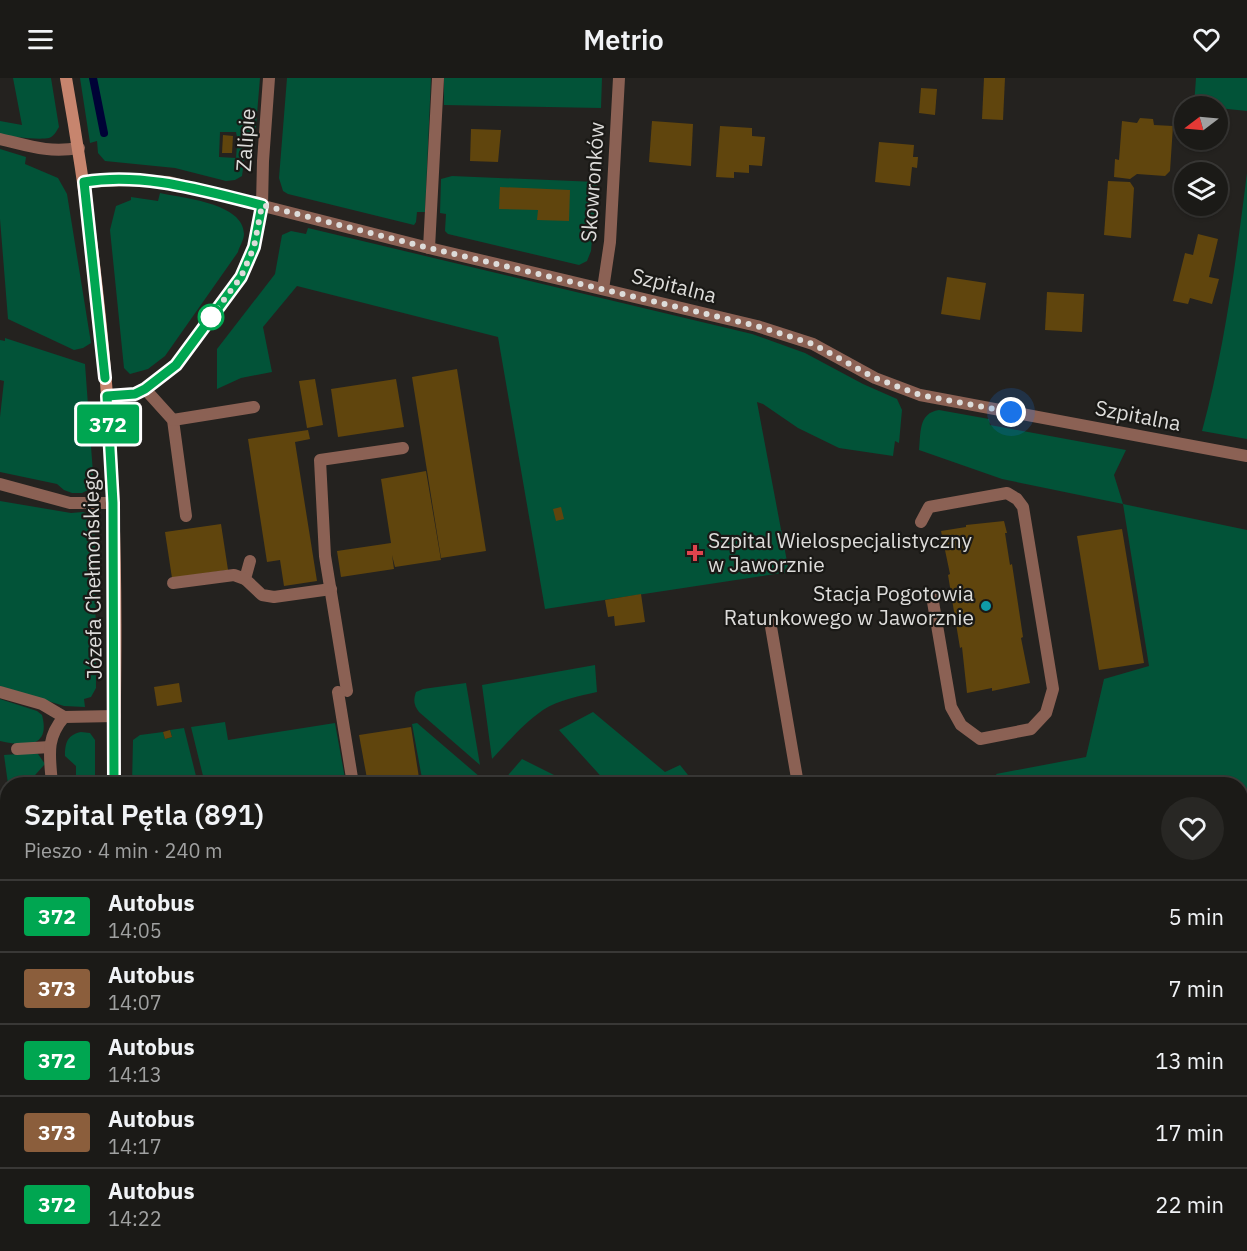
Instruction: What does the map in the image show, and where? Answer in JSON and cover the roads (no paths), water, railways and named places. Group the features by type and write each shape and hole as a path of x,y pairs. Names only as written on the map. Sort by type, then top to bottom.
{"street":[{"name":"Józefa Chełmońskiego","path":"66,78 84,182 107,396 113,503 114,777"},
{"name":"Zalipie","path":"145,389 176,365 241,277 254,247 262,205 262,161 269,78"},
{"path":"429,248 438,78"},
{"name":"Skowronków","path":"603,289 610,242 619,78"},
{"path":"0,140 45,150 79,148"},
{"name":"Szpitalna","path":"84,182 126,180 170,182 429,248 757,326 813,344 875,378 920,395 1247,456"},
{"path":"107,396 135,394 145,389 173,420 186,516"},
{"path":"173,420 254,407"},
{"path":"351,777 331,589 325,556 320,460 403,448"},
{"path":"0,484 70,503 113,503"},
{"path":"921,522 929,507 1007,493 1017,499 1023,507 1053,689 1046,713 1031,729 980,739 961,725 951,707 932,596"},
{"path":"245,579 250,561"},
{"path":"173,583 234,574 245,579 262,595 274,597 331,589"},
{"path":"770,621 797,777"},
{"path":"0,692 42,704 64,717 115,716"},
{"path":"52,777 50,747 52,735 64,717"},
{"path":"17,749 50,747"}],"waterway":[{"path":"93,78 104,133"}],"place":[{"name":"Szpital Wielospecjalistyczny w Jaworznie","path":"695,553"},
{"name":"Stacja Pogotowia Ratunkowego w Jaworznie","path":"986,606"}]}
